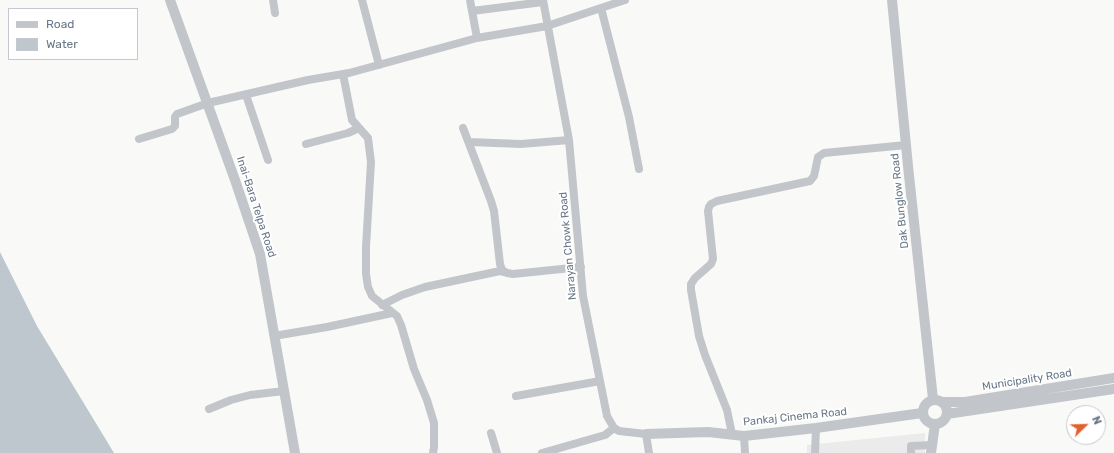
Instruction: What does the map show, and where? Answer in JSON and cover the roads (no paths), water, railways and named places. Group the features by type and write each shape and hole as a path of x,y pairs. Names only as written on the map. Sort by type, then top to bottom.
{"street":[{"name":"Inai-Bara Telpa Road","path":"170,0 208,103 260,254 295,453"},
{"path":"273,0 275,13"},
{"path":"362,0 378,65"},
{"path":"470,0 477,38"},
{"path":"139,139 172,129 174,127 175,117 177,114 208,103 308,80 343,74 477,38 547,26 625,0"},
{"name":"Dak Bunglow Road","path":"892,0 933,399"},
{"path":"472,11 543,1"},
{"name":"Narayan Chowk Road","path":"543,1 570,140 583,296 607,416 614,428"},
{"path":"601,8 627,109 639,169"},
{"path":"343,74 352,120 368,138 371,162 367,215 366,274 368,286 372,296 397,316 401,325 414,370 430,408 434,423 434,446 432,453"},
{"path":"246,94 268,160"},
{"path":"306,144 348,134 359,128"},
{"path":"464,128 494,211 500,264 504,272"},
{"path":"469,142 521,144 570,140"},
{"path":"732,434 727,410 699,336 691,290 691,284 695,278 711,264 713,259 708,212 709,207 717,201 810,180 814,176 818,157 824,153 906,145"},
{"path":"382,305 402,295 425,287 500,271 513,274 581,267"},
{"path":"274,336 392,313"},
{"name":"Municipality Road","path":"1054,393 1114,378"},
{"path":"516,396 600,381"},
{"path":"947,414 1020,398 1054,393 1114,389"},
{"path":"209,409 231,400 250,395 284,391"},
{"name":"Municipality Road","path":"943,402 1020,398"},
{"path":"933,399 943,402 946,406 947,414 943,422 935,424 928,422 923,417 922,413 924,406 933,399"},
{"name":"Pankaj Cinema Road","path":"646,434 708,432 744,436 816,428 922,413"},
{"path":"911,453 911,446 931,449 935,424"},
{"path":"542,453 605,435 614,428 626,433 646,434 649,453"},
{"path":"815,453 816,428"},
{"path":"491,433 497,453"},
{"path":"744,436 745,453"}],"water":[{"path":"0,252 37,326 114,453 0,453"}]}
